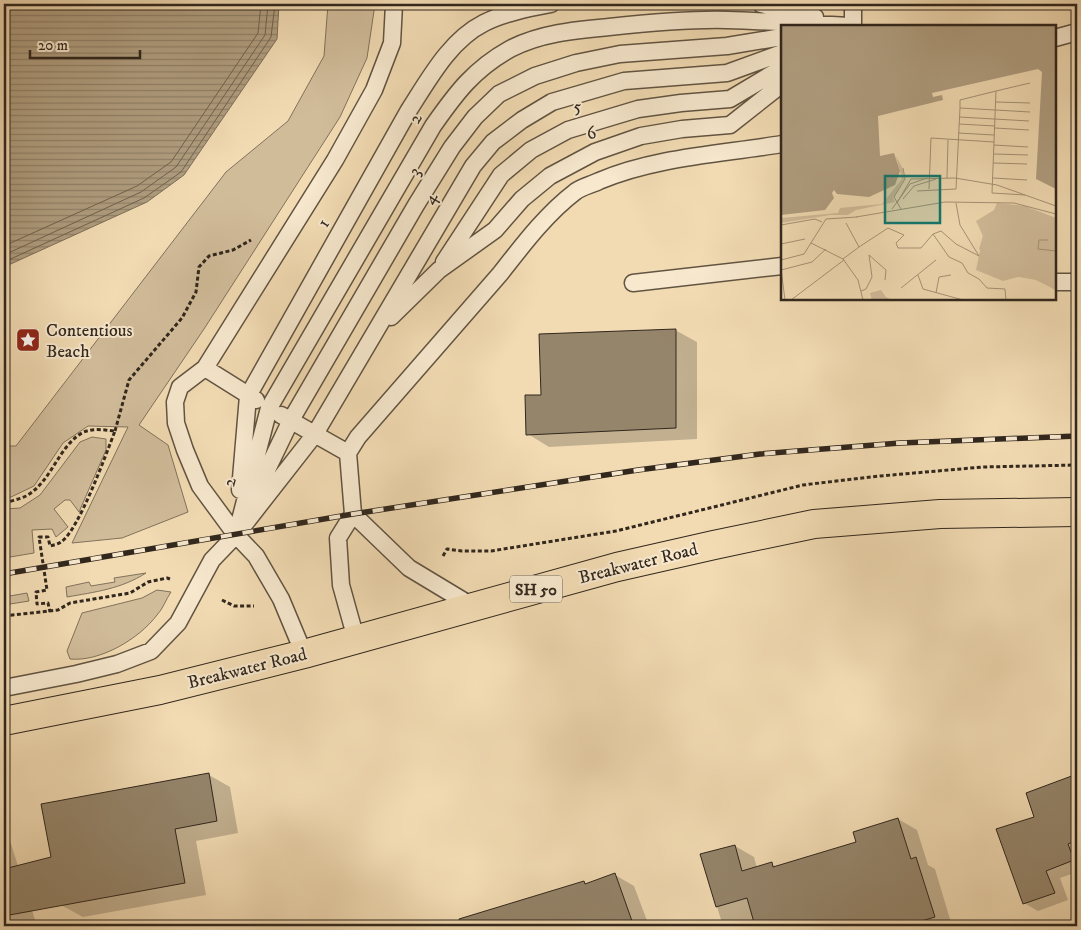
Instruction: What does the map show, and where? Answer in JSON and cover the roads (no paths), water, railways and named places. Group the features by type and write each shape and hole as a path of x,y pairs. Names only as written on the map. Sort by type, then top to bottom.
{"highway":[{"name":"Breakwater Road","path":"4,722 160,690 304,654 617,567 814,524 940,514 1077,512"}],"lane":[{"path":"304,654 281,600 256,556 236,535 200,486 176,423 175,402 180,387 205,368 335,160 374,90 392,43 394,4"},
{"name":"1","path":"236,535 248,396 409,110 437,67 461,40 484,23 522,10 551,4"},
{"path":"762,4 847,25"},
{"path":"851,25 853,4"},
{"name":"2","path":"236,535 269,408 433,126 457,92 482,67 511,48 542,36 580,30 639,24 726,20 830,25"},
{"path":"1056,30 1077,31"},
{"path":"1056,38 1077,31"},
{"name":"3","path":"236,535 291,420 452,147 475,117 499,94 535,76 576,63 620,54 727,46 781,38"},
{"name":"4","path":"236,535 315,434 472,166 493,142 522,120 552,102 624,81 727,73 781,53"},
{"name":"5","path":"438,270 501,175 531,150 568,130 638,109 730,99 781,69"},
{"name":"6","path":"438,270 495,230 522,199 550,176 595,152 641,136 682,129 730,125 781,85"},
{"path":"356,639 341,586 338,538 353,514 348,453 358,437 500,274 522,246 550,215 576,191 619,173 667,161 781,144"},
{"path":"633,282 781,266"},
{"path":"374,334 438,270"},
{"path":"1056,282 1077,282"},
{"path":"205,368 248,396 348,453"},
{"path":"353,514 409,568 472,606"},
{"path":"4,688 117,664 151,651 178,623 212,560 236,535"}],"water":[{"path":"4,4 279,4 277,39 184,175 147,202 4,267"}],"railway":[{"path":"4,574 353,514 638,470 760,454 900,443 1077,436"}],"place":[{"name":"Contentious Beach","path":"28,340"}]}
